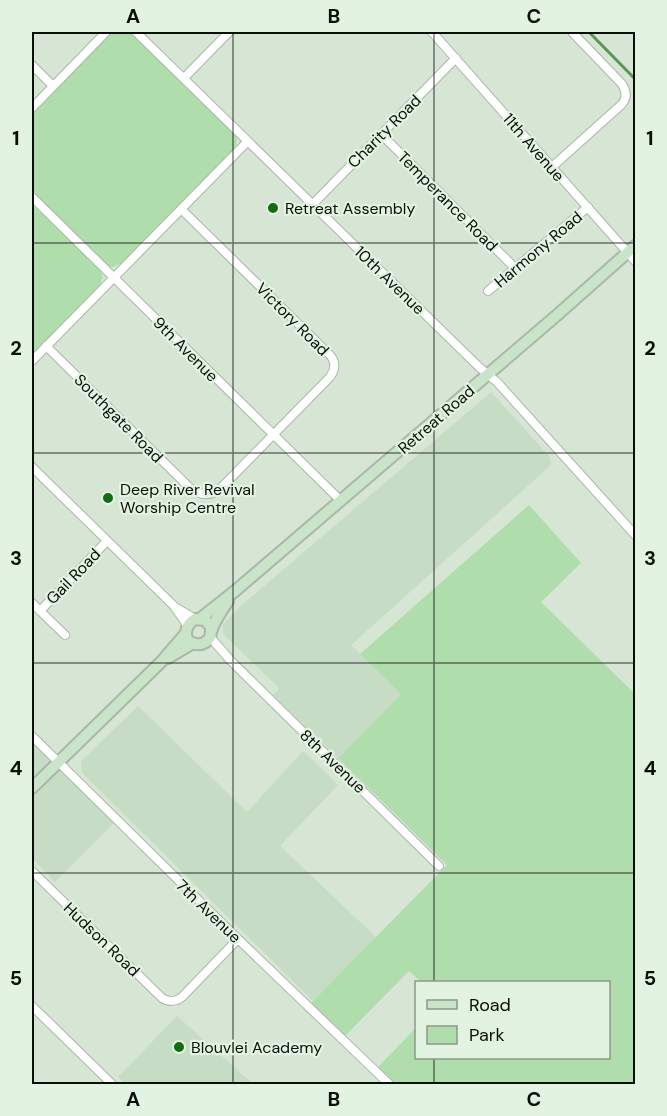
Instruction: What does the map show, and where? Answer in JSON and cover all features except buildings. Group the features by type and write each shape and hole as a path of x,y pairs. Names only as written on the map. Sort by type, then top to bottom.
{"main road":[{"name":"Retreat Road","path":"32,788 162,661 192,624 235,591 632,249"},
{"name":"Retreat Road","path":"162,661 204,638 235,591"},
{"path":"208,622 204,638 187,638 192,624 208,622"}],"street":[{"path":"32,108 106,32"},
{"name":"10th Avenue","path":"136,32 497,382 636,536"},
{"path":"184,78 229,32"},
{"name":"11th Avenue","path":"432,32 588,207 632,249 636,262"},
{"path":"552,167 621,105 626,95 622,84 572,32"},
{"name":"Charity Road","path":"312,204 456,58"},
{"path":"32,64 53,86"},
{"name":"Temperance Road","path":"381,134 514,268"},
{"path":"32,361 248,141"},
{"name":"9th Avenue","path":"32,197 340,500"},
{"name":"Harmony Road","path":"488,291 588,207"},
{"name":"Victory Road","path":"181,209 329,354 334,362 334,370 330,377 274,435"},
{"name":"Southgate Road","path":"46,346 198,494 207,495 218,491 274,435"},
{"path":"32,467 192,624"},
{"name":"Gail Road","path":"40,611 107,541"},
{"name":"Gail Road","path":"32,603 65,635"},
{"name":"8th Avenue","path":"204,638 226,656 439,866"},
{"name":"7th Avenue","path":"32,736 389,1084"},
{"name":"Hudson Road","path":"32,871 167,1001 182,997 238,939"},
{"path":"32,1006 112,1084"}],"shaded area":[{"path":"491,392 550,457 551,465 351,645 401,694 338,758 273,695 279,688 223,634 223,624 242,605"},
{"path":"138,706 247,812 303,751 338,785 280,846 376,937 313,1001 82,773 81,761"},
{"path":"32,736 117,820 55,882 32,858"},
{"name":"Blouvlei Academy","path":"177,1016 253,1084 125,1084 118,1077"}],"green space":[{"path":"112,32 130,32 234,133 237,140 235,148 122,263 113,267 106,265 32,192 32,113"},
{"path":"32,204 100,270 103,277 100,285 32,356"},
{"path":"529,505 581,563 541,602 635,694 635,1084 392,1084 376,1069 415,1029 415,1059 610,1059 610,981 420,981 409,971 344,1037 310,1004 447,865 338,758 401,694 360,654"}],"waterway":[{"path":"589,32 636,80"}],"place":[{"name":"Retreat Assembly","path":"273,208"},
{"name":"Deep River Revival Worship Centre","path":"108,498"},
{"name":"Blouvlei Academy","path":"179,1047"}]}
